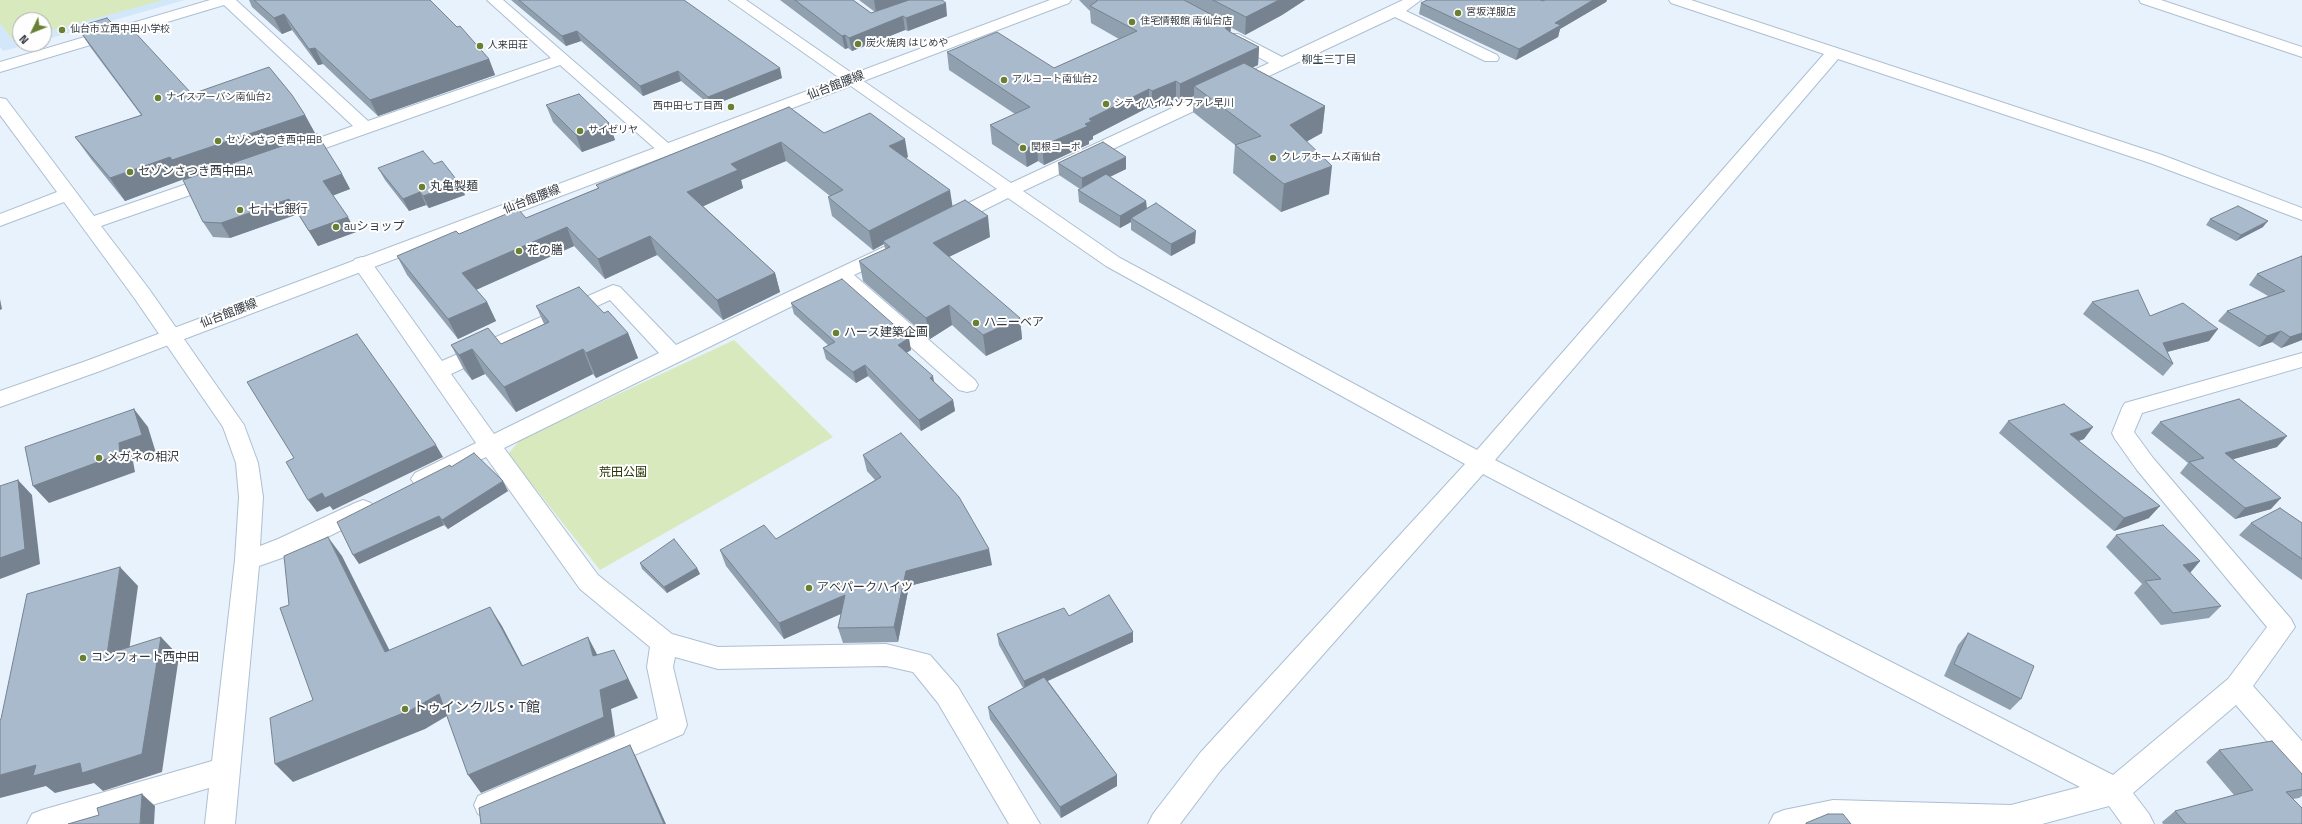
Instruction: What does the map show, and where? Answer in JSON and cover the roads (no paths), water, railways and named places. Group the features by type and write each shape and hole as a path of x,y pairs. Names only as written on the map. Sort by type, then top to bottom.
{"street":[{"path":"0,67 226,0 365,128"},
{"path":"494,0 666,149"},
{"path":"736,0 1114,262 1480,462 2115,791 2139,824"},
{"name":"仙台館腰線","path":"0,399 1064,0"},
{"path":"934,228 1010,189 1395,11 1414,0"},
{"path":"1676,0 2156,159 2302,214"},
{"path":"2146,0 2302,52"},
{"path":"1395,11 1491,58"},
{"path":"1220,30 1281,63"},
{"path":"1163,824 1210,762 1480,462 1834,53"},
{"path":"275,160 563,59"},
{"path":"0,103 171,336 233,425 247,463 251,497 247,560 220,824"},
{"path":"89,224 230,175"},
{"path":"0,220 67,195"},
{"path":"406,488 673,355 842,275 906,242"},
{"path":"362,263 401,317 436,372 543,521 590,582 664,643 718,658 886,655 921,663 948,695 1025,824"},
{"path":"842,275 967,385"},
{"path":"436,372 613,291 673,355"},
{"path":"1784,824 1833,813 2011,819 2115,791 2237,687 2282,628 2145,464 2123,433 2133,408 2302,360"},
{"path":"247,560 287,546 378,502"},
{"path":"488,805 673,725 660,667 664,643"},
{"path":"2237,687 2302,761"},
{"path":"42,824 226,770"}],"place":[{"name":"宮坂洋服店","path":"1458,13"},
{"name":"住宅情報館 南仙台店","path":"1132,22"},
{"name":"仙台市立西中田小学校","path":"62,30"},
{"name":"炭火焼肉 はじめや","path":"858,44"},
{"name":"人来田荘","path":"480,46"},
{"name":"アルコート南仙台2","path":"1004,80"},
{"name":"ナイスアーバン南仙台2","path":"158,98"},
{"name":"シティハイムソファレ早川","path":"1106,104"},
{"name":"西中田七丁目西","path":"731,107"},
{"name":"サイゼリヤ","path":"580,131"},
{"name":"セゾンさつき西中田B","path":"218,141"},
{"name":"関根コーポ","path":"1023,148"},
{"name":"クレアホームズ南仙台","path":"1273,158"},
{"name":"セゾンさつき西中田A","path":"130,172"},
{"name":"丸亀製麺","path":"422,187"},
{"name":"七十七銀行","path":"240,210"},
{"name":"auショップ","path":"336,227"},
{"name":"花の膳","path":"519,251"},
{"name":"ハニーベア","path":"976,323"},
{"name":"ハース建築企画","path":"836,333"},
{"name":"メガネの相沢","path":"99,458"},
{"name":"アベパークハイツ","path":"809,588"},
{"name":"コンフォート西中田","path":"83,658"},
{"name":"トゥインクルS・T館","path":"405,709"}],"district":[{"name":"柳生三丁目","path":"1329,60"}],"park label":[{"name":"荒田公園","path":"623,473"}]}
